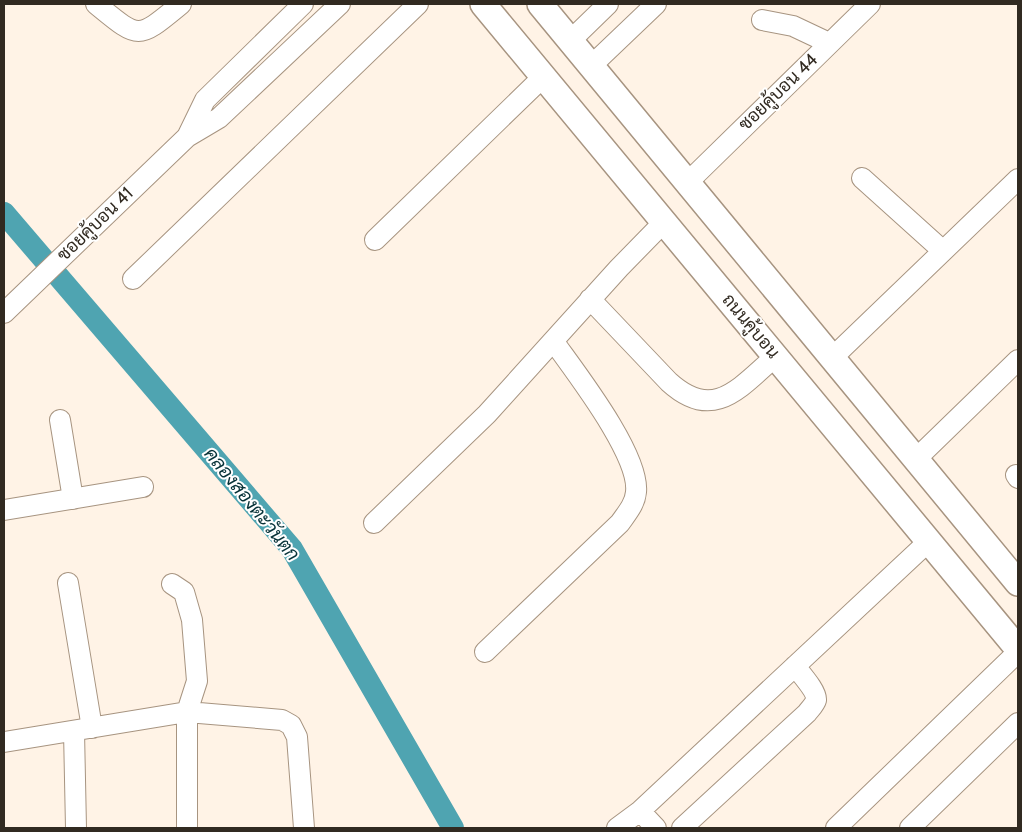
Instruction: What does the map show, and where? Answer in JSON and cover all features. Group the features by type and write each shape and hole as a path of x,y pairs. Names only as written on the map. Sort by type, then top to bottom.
{"main road":[{"name":"ถนนคู้บอน","path":"482,4 544,76 1018,650"},
{"path":"540,4 1018,583"}],"street":[{"path":"96,4 129,30 142,32 152,28 181,4"},
{"name":"ซอยคู้บอน 41","path":"187,137 205,100 303,4"},
{"name":"ซอยคู้บอน 41","path":"4,313 187,137 220,118 340,4"},
{"path":"133,279 418,4"},
{"path":"570,40 608,4"},
{"path":"591,66 656,4"},
{"name":"ซอยคู้บอน 44","path":"687,183 870,4"},
{"path":"762,20 793,26 829,43"},
{"path":"375,240 544,76"},
{"path":"862,178 943,251"},
{"path":"832,358 1018,179"},
{"path":"374,523 487,414 590,300 664,222"},
{"path":"590,300 669,382 682,394 698,400 713,401 726,396 776,356"},
{"path":"484,652 620,523 633,505 636,492 636,479 632,465 616,434 554,342"},
{"path":"916,459 1018,360"},
{"path":"60,420 73,499"},
{"path":"4,510 143,487"},
{"path":"617,828 640,811 929,541"},
{"path":"68,583 83,730 76,828"},
{"path":"172,584 184,592 192,620 197,681 187,712 187,828"},
{"path":"836,828 1018,650"},
{"path":"682,828 808,713 813,706 816,700 815,693 795,666"},
{"path":"4,742 187,712 282,720 291,725 297,737 304,828"},
{"path":"910,828 1018,723"},
{"path":"640,811 656,828"}],"waterway":[{"name":"คลองสองตะวันตก","path":"4,213 292,549 453,828"}]}
